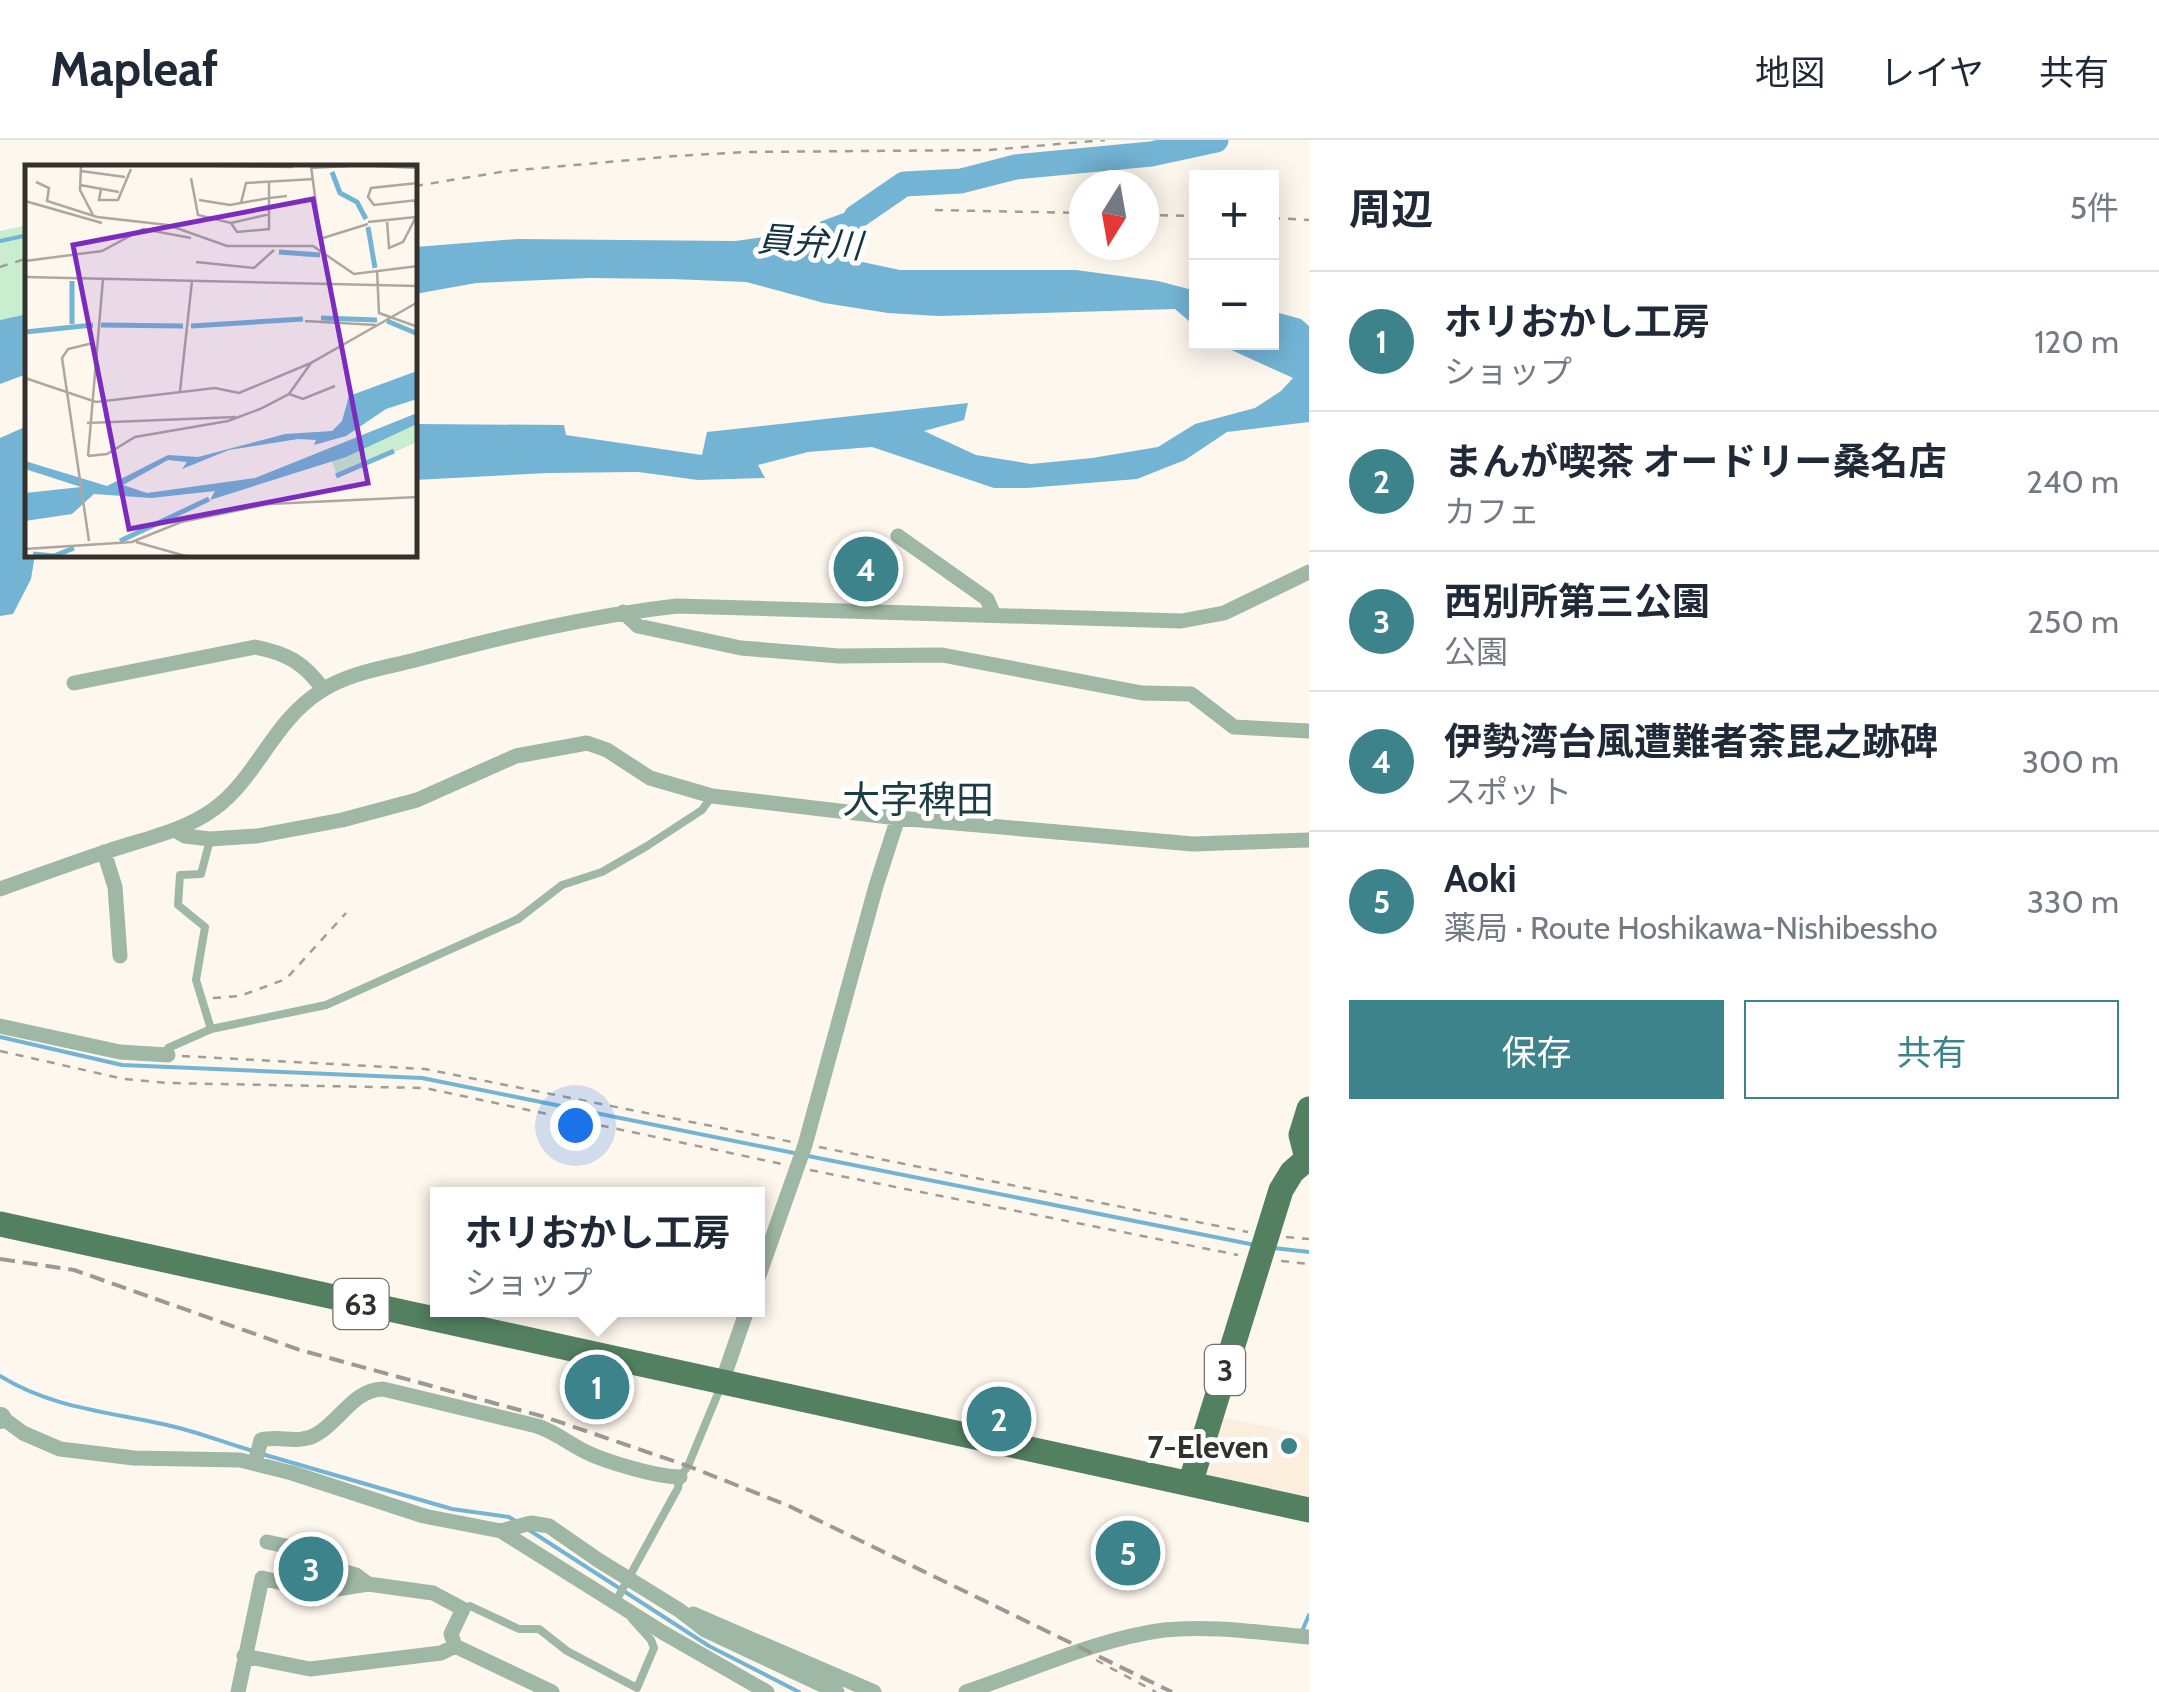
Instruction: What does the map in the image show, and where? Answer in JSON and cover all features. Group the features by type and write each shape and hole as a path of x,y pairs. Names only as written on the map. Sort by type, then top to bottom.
{"main road":[{"name":"3","path":"1190,1484 1281,1190 1308,1157 1301,1136 1309,1109"},
{"name":"63","path":"0,1224 1309,1510"}],"street":[{"path":"898,536 988,599 993,613"},
{"path":"0,889 175,830 214,810 240,786 272,737 297,709 323,689 348,678 491,640 622,612 677,606 1181,621 1224,612 1309,572"},
{"path":"622,612 638,626 741,648 838,656 942,656 1142,693 1190,694 1234,727 1309,731"},
{"path":"74,684 255,647 282,652 306,666 323,689"},
{"path":"175,830 185,836 210,839 256,836 342,820 417,800 516,756 588,743 607,750 650,778 712,796 898,818 1192,844 1309,840"},
{"path":"765,1257 800,1155 898,818"},
{"path":"104,852 115,887 120,956"},
{"path":"0,1026 120,1052 168,1056"},
{"path":"722,1382 745,1317"},
{"path":"255,1464 261,1440 300,1440 316,1435 360,1396 383,1389 537,1426 587,1452 652,1474 680,1477"},
{"path":"0,1417 45,1444 73,1452 134,1458 240,1460 394,1508 505,1529 623,1594 767,1692"},
{"path":"505,1529 532,1523 548,1526 623,1594 725,1626 874,1692"},
{"path":"266,1542 306,1550 334,1570 356,1575 368,1584"},
{"path":"238,1692 262,1578 318,1592 368,1584 433,1592 463,1609 451,1634 455,1646 552,1692"},
{"path":"680,1610 705,1630 837,1692"},
{"path":"966,1692 1120,1639 1165,1630 1214,1629 1309,1637"},
{"path":"244,1656 310,1669 441,1654 455,1646"}],"lane":[{"path":"168,1056 168,1048 211,1029 326,1005 518,920 562,885 602,872 647,846 702,810 712,796"},
{"path":"210,839 201,874 180,875 178,904 205,927 196,980 211,1029"},
{"path":"460,1608 470,1606 519,1629 539,1629 567,1651 636,1690 654,1648 623,1594 678,1488 722,1382"}],"path":[{"path":"418,186 523,170 746,152 989,150 1105,140"},
{"path":"935,210 1069,213"},
{"path":"1159,215 1189,216"},
{"path":"1279,218 1309,220"},
{"path":"0,267 25,259"},
{"path":"202,998 240,996 286,979 346,913"},
{"path":"0,1051 124,1079 167,1083 426,1088 800,1155 1263,1247 1309,1264"},
{"path":"168,1056 425,1070 800,1155 1263,1247"},
{"path":"167,1076 167,1083"},
{"path":"1080,1652 1156,1692"}],"shaded area":[{"path":"1222,1417 1309,1436 1309,1498 1207,1476 1205,1465"}],"green space":[{"path":"25,225 25,314 0,320 0,231"},
{"path":"299,1553 350,1580 319,1585 294,1579"}],"water":[{"name":"員弁川","path":"849,211 861,222 806,250 900,270 1076,270 1158,281 1189,289 1189,321 1175,309 938,316 888,313 824,303 746,282 672,279 476,283 418,293 418,247 517,239 735,241 787,234"},
{"path":"1279,313 1301,319 1309,326 1309,422 1227,432 1185,460 1137,479 994,488 872,447 808,452 758,465 765,478 698,480 638,472 418,480 418,424 564,425 566,435 702,455 707,432 968,403 964,420 924,431 976,455 1031,464 1092,458 1158,447 1195,424 1255,408 1293,378 1231,350 1279,350"},
{"path":"25,314 25,375 0,384 0,320"},
{"path":"25,427 25,558 34,558 31,579 13,614 0,616 0,438"}],"waterway":[{"name":"員弁川","path":"856,217 904,184 961,181 1015,167 1151,154 1216,140"},
{"path":"0,241 25,236"},
{"path":"0,1037 122,1065 422,1078 799,1154"},
{"path":"808,1156 1255,1245"},
{"path":"1274,1248 1309,1252"},
{"path":"0,1376 62,1403 181,1428 253,1451"},
{"path":"262,1454 452,1509 509,1517 517,1522"},
{"path":"529,1530 709,1646 799,1692"},
{"path":"1302,1631 1309,1615"}],"railway":[{"path":"0,1259 74,1270 300,1350 545,1417 688,1466 789,1506 1172,1692"}],"place":[{"name":"伊勢湾台風遭難者荼毘之跡碑","path":"866,569"},
{"name":"ホリおかし工房","path":"597,1387"},
{"name":"まんが喫茶 オードリー桑名店","path":"999,1419"},
{"name":"7-Eleven","path":"1289,1446"},
{"name":"Aoki","path":"1128,1553"},
{"name":"西別所第三公園","path":"311,1569"}],"district":[{"name":"大字稗田","path":"918,799"}]}
